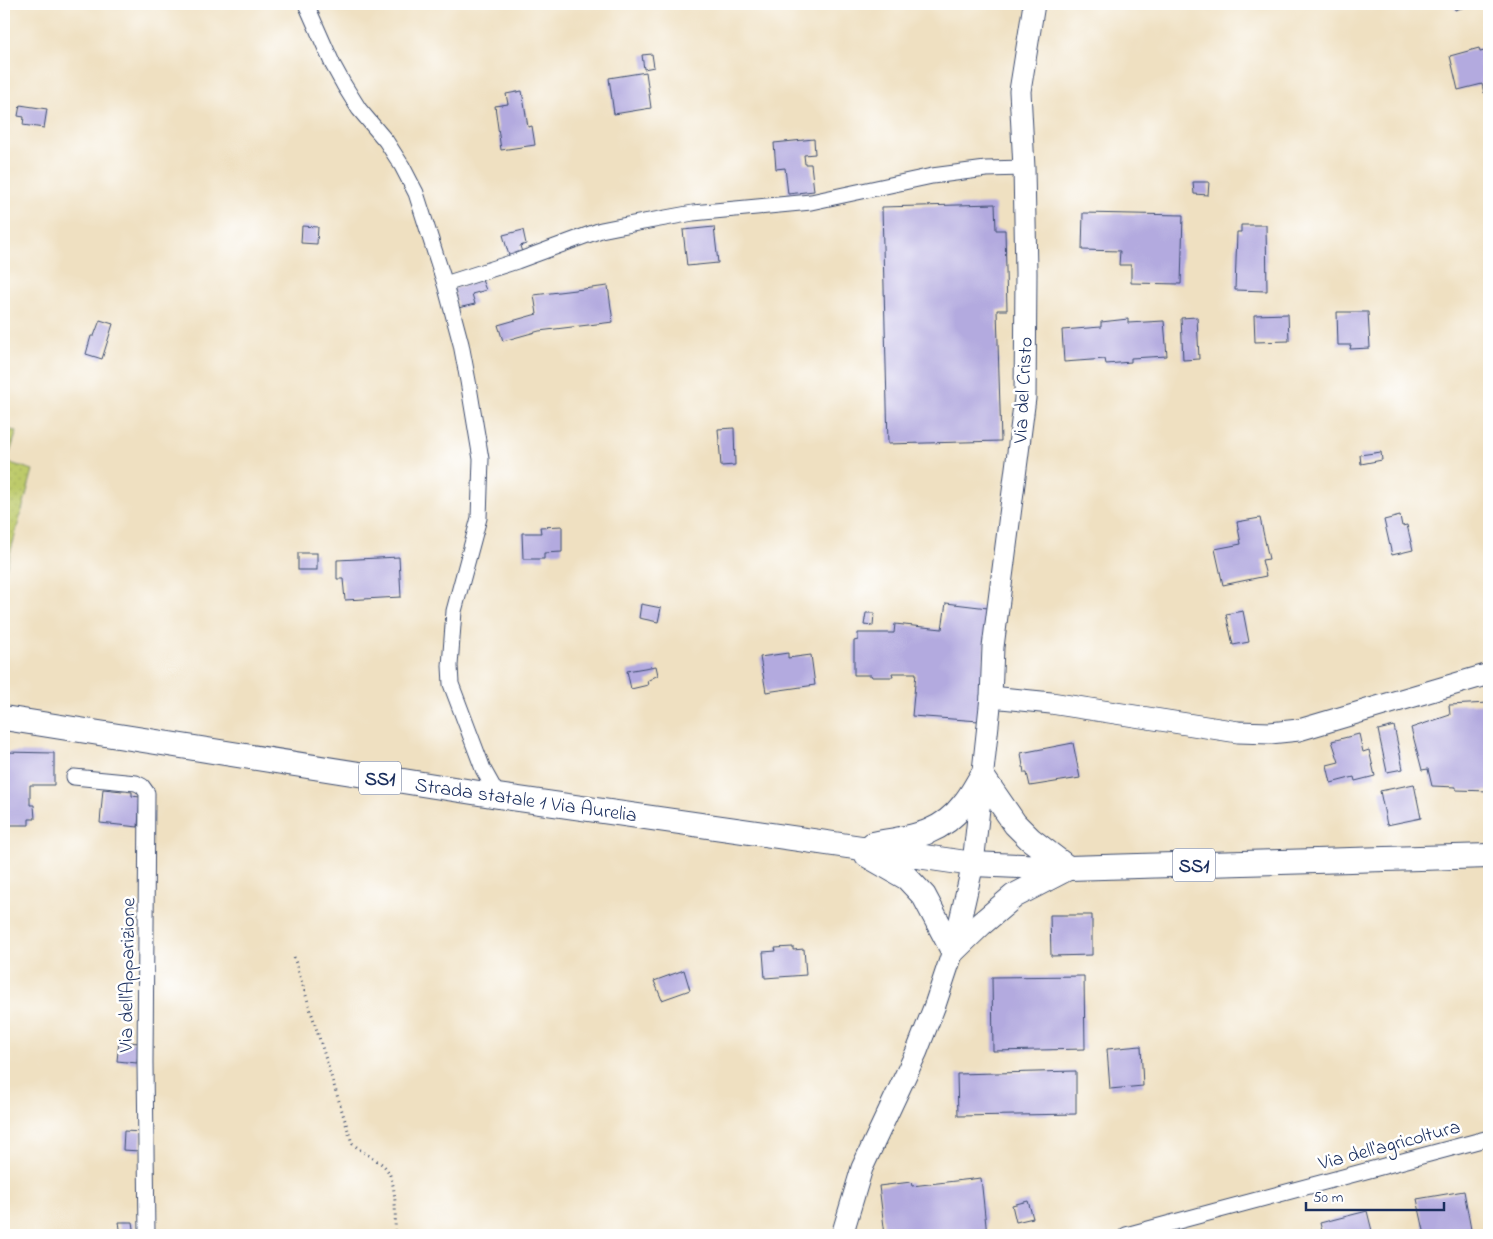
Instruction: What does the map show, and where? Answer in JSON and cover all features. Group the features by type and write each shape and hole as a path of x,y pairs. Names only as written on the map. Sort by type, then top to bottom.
{"main road":[{"name":"Strada statale 1 Via Aurelia","path":"9,718 498,796 854,848"},
{"path":"982,776 1015,824 1030,839 1068,868 1014,896 953,951 924,896 907,878 854,848 925,834 938,828 951,819 964,805 982,776"},
{"name":"SS1","path":"854,848 973,864 1068,868 1489,856"}],"street":[{"path":"306,4 344,85 359,109 386,141 406,173 416,193 446,284 468,381 480,460 479,518 454,611 450,666 451,684 483,768 498,796"},
{"name":"Via del Cristo","path":"842,1235 862,1168 917,1051 935,1004 953,951 973,864 991,697 993,647 1025,398 1026,273 1020,91 1034,4"},
{"path":"446,284 608,229 693,213 811,202 932,176 986,169 1024,168"},
{"path":"991,697 1051,703 1238,732 1270,733 1299,730 1489,674"},
{"name":"Via dell'Apparizione","path":"74,777 136,783 142,786 147,793 145,1063 147,1235"},
{"name":"Via dell'agricoltura","path":"1126,1235 1489,1138"}],"path":[{"path":"294,957 352,1143 362,1153 384,1167 391,1176 394,1193 395,1235"}],"green space":[{"path":"4,429 17,431 7,462 33,470 4,576"}],"building":[{"path":"1454,4 1475,4 1455,10"},
{"path":"1479,48 1480,52 1489,50 1489,92 1484,93 1482,84 1458,90 1450,56"},
{"path":"652,54 654,67 644,69 642,55"},
{"path":"646,72 651,108 614,114 609,78"},
{"path":"522,91 528,127 532,126 535,145 501,150 495,106 508,104 506,94"},
{"path":"20,105 47,109 44,128 23,125 24,117 18,116"},
{"path":"814,139 815,154 804,155 805,164 811,164 814,191 788,194 785,168 776,169 774,143"},
{"path":"1193,182 1209,182 1208,195 1194,194"},
{"path":"995,204 996,230 1005,230 1007,310 997,310 1001,441 888,444 882,207"},
{"path":"1083,213 1183,215 1181,284 1131,283 1131,265 1119,265 1120,251 1082,250"},
{"path":"1241,225 1266,225 1267,291 1235,290 1237,232 1241,232"},
{"path":"302,226 318,227 317,244 301,243"},
{"path":"714,227 718,263 687,266 683,230"},
{"path":"523,230 526,244 520,246 523,255 510,259 503,235"},
{"path":"482,280 486,290 472,294 475,304 458,308 454,289"},
{"path":"608,286 613,322 539,331 503,341 498,325 537,314 534,295"},
{"path":"1337,312 1368,312 1370,348 1350,349 1351,345 1338,345"},
{"path":"1288,314 1289,341 1255,342 1254,315"},
{"path":"1197,317 1199,359 1183,360 1181,318"},
{"path":"1128,319 1128,323 1164,321 1167,356 1131,358 1131,362 1106,364 1105,359 1064,362 1062,330 1101,327 1101,322"},
{"path":"100,320 113,324 102,359 86,354 91,336 94,336"},
{"path":"734,428 735,465 721,466 718,429"},
{"path":"1381,452 1382,460 1361,464 1360,455"},
{"path":"1400,516 1402,526 1407,525 1413,550 1392,555 1384,520"},
{"path":"1260,518 1269,559 1262,560 1266,576 1223,585 1215,549 1241,544 1237,522"},
{"path":"562,526 562,552 544,553 544,559 523,559 522,533 541,533 540,527"},
{"path":"298,553 317,553 317,570 298,570"},
{"path":"399,557 401,597 345,600 343,579 337,579 337,560"},
{"path":"946,603 988,608 979,721 912,716 916,673 892,673 893,677 854,675 854,641 858,640 858,633 894,633 895,624 942,629"},
{"path":"641,604 661,608 658,622 639,618"},
{"path":"1243,611 1249,642 1233,645 1226,614"},
{"path":"866,613 874,613 873,626 864,625"},
{"path":"788,653 788,658 811,655 815,685 766,692 760,657"},
{"path":"656,666 658,675 647,681 648,685 631,689 627,671"},
{"path":"1489,703 1489,791 1456,790 1456,787 1432,786 1428,769 1422,770 1411,728 1450,715 1449,705"},
{"path":"1394,726 1403,769 1387,772 1378,730"},
{"path":"1359,734 1363,752 1369,750 1375,776 1355,781 1354,777 1331,783 1327,765 1339,762 1332,741"},
{"path":"1073,743 1080,778 1030,786 1027,773 1024,773 1021,753"},
{"path":"4,752 54,753 54,785 30,785 30,805 34,805 35,819 29,819 29,825 4,825"},
{"path":"1414,784 1421,818 1387,825 1380,791"},
{"path":"103,789 132,792 132,796 140,797 138,827 100,823"},
{"path":"1050,915 1092,915 1092,955 1051,956"},
{"path":"793,947 793,950 804,949 806,975 765,978 763,952 776,951 775,948"},
{"path":"684,970 690,990 662,1000 654,981"},
{"path":"1084,976 1085,1049 993,1051 992,977"},
{"path":"119,1041 139,1043 137,1063 117,1061"},
{"path":"1141,1046 1143,1086 1110,1089 1107,1049"},
{"path":"1076,1071 1076,1114 958,1116 957,1074"},
{"path":"124,1131 142,1132 140,1151 123,1150"},
{"path":"981,1178 987,1235 885,1235 879,1186 911,1182 912,1186"},
{"path":"1464,1191 1472,1235 1425,1235 1417,1199"},
{"path":"1028,1201 1033,1218 1016,1222 1012,1205"},
{"path":"1367,1211 1373,1235 1323,1235 1320,1223"},
{"path":"119,1222 133,1222 135,1235 121,1235"}]}
